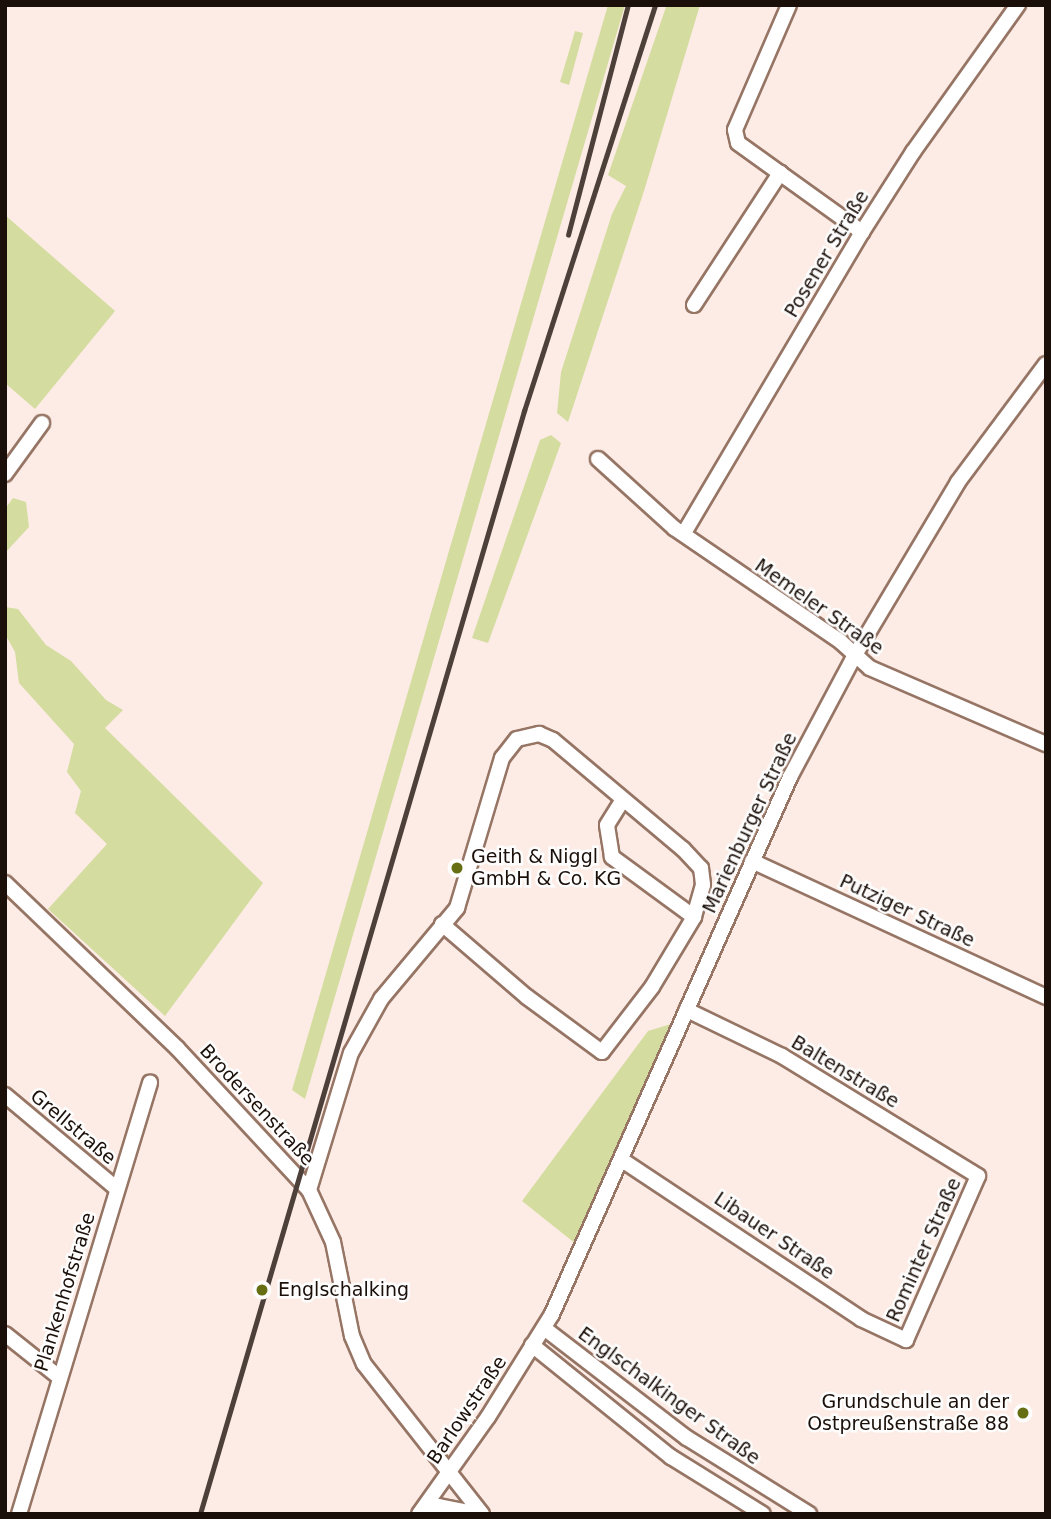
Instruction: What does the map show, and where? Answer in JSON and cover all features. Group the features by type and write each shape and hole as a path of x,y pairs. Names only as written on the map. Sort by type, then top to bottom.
{"street":[{"path":"789,5 735,130 738,143 862,232"},
{"name":"Posener Straße","path":"684,533 912,152 1018,5"},
{"path":"694,305 780,173"},
{"name":"Marienburger Straße","path":"544,1328 622,1160 752,861 855,655 958,482 1040,381 1046,364"},
{"path":"5,474 42,423"},
{"name":"Memeler Straße","path":"598,459 684,533 870,668 1046,744"},
{"path":"309,1190 351,1053 382,999 461,899 502,758 517,739 539,734 553,740 701,868 703,885 694,917 652,987 602,1052 527,997 442,924"},
{"path":"622,801 607,825 612,857 694,917"},
{"name":"Putziger Straße","path":"752,861 1046,997"},
{"name":"Brodersenstraße","path":"5,883 177,1048 309,1190 333,1242 352,1336 364,1364 451,1469 480,1514"},
{"name":"Baltenstraße","path":"687,1010 782,1056 978,1176"},
{"name":"Plankenhofstraße","path":"19,1514 150,1082"},
{"name":"Grellstraße","path":"5,1095 116,1188"},
{"name":"Libauer Straße","path":"622,1160 861,1319 906,1340"},
{"name":"Rominter Straße","path":"906,1340 978,1176"},
{"name":"Barlowstraße","path":"419,1513 544,1328"},
{"name":"Englschalkinger Straße","path":"544,1328 687,1438 809,1514"},
{"path":"5,1334 59,1377"},
{"path":"532,1345 671,1457 763,1514"},
{"name":"Barlowstraße","path":"419,1513 439,1506 480,1514"}],"green space":[{"path":"608,5 625,5 305,1099 292,1090"},
{"path":"700,5 644,191 568,422 557,413 561,372 612,214 626,186 608,175 666,7"},
{"path":"575,31 583,33 569,85 560,82"},
{"path":"5,215 115,311 35,409 5,383"},
{"path":"551,435 561,443 488,643 472,638 540,440"},
{"path":"13,498 26,502 29,527 5,553 5,509"},
{"path":"5,607 18,609 46,645 71,661 106,700 123,710 105,728 263,883 165,1016 48,909 107,844 75,813 81,791 67,772 74,744 19,683 15,652 5,634"},
{"path":"671,1024 576,1244 522,1201 648,1031"}],"railway":[{"path":"568,235 628,5"},
{"path":"200,1514 524,411 655,5"}],"place":[{"name":"Geith & Niggl GmbH & Co. KG","path":"457,868"},
{"name":"Englschalking","path":"262,1290"},
{"name":"Grundschule an der Ostpreußenstraße 88","path":"1023,1413"}]}
